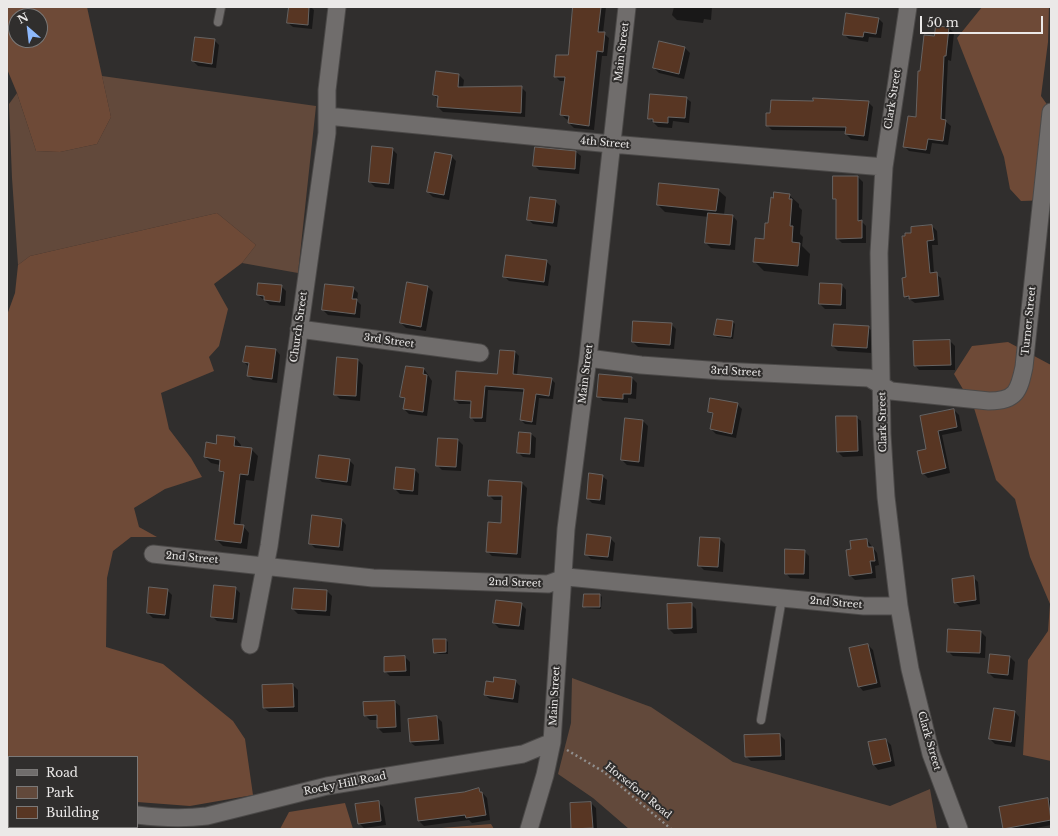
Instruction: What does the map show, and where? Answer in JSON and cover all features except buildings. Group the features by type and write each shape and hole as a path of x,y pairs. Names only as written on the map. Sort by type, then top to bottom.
{"street":[{"name":"Church Street","path":"250,645 265,565 327,133 327,90 337,7"},
{"name":"Main Street","path":"529,829 545,775 552,742 566,529 588,358 627,7"},
{"name":"Clark Street","path":"908,7 884,167 879,253 882,434 886,497 899,606 910,669 931,754 959,829"},
{"name":"Turner Street","path":"882,387 891,391 989,401 1003,401 1014,395 1020,386 1024,367 1051,112"},
{"name":"4th Street","path":"327,116 611,144 884,167"},
{"name":"3rd Street","path":"299,329 480,353"},
{"name":"3rd Street","path":"588,358 641,365 722,371 869,378 882,387"},
{"name":"2nd Street","path":"153,554 404,580 548,584 567,577 595,578 864,606 899,606"},
{"name":"Rocky Hill Road","path":"138,815 187,819 207,816 327,786 523,754 552,742"}],"lane":[{"path":"218,22 221,7"},
{"path":"1040,217 1051,202"},
{"path":"761,720 782,598"}],"path":[{"name":"Horseford Road","path":"552,742 604,772 672,829"}],"green space":[{"path":"102,76 316,106 298,273 242,263 256,245 217,213 30,256 18,265 9,104 17,93 36,151 60,152 97,144 111,117"},
{"path":"572,678 651,707 733,762 890,806 930,789 937,829 629,829 593,798 558,774 571,723"}],"shaded area":[{"path":"7,7 87,7 111,117 97,144 60,152 36,151 17,93 7,69"},
{"path":"982,7 1049,7 1048,42 1041,96 1051,110 1051,200 1021,201 1010,189 1004,157 957,38"},
{"path":"217,213 256,245 242,263 214,284 228,309 219,346 209,357 214,371 161,393 169,429 191,458 202,477 165,489 134,508 139,527 157,537 131,537 113,551 107,578 106,647 163,664 233,721 245,739 253,795 190,806 138,802 138,756 8,756 7,783 7,315 15,293 18,265 30,256"},
{"path":"1008,342 1051,365 1051,761 1023,755 1028,660 1048,631 1050,604 1030,557 1015,499 996,480 974,408 954,374 972,346"},
{"path":"345,803 353,829 280,829 289,812"},
{"path":"7,814 8,828 127,829 7,829"},
{"path":"491,824 494,829 429,829"}]}
